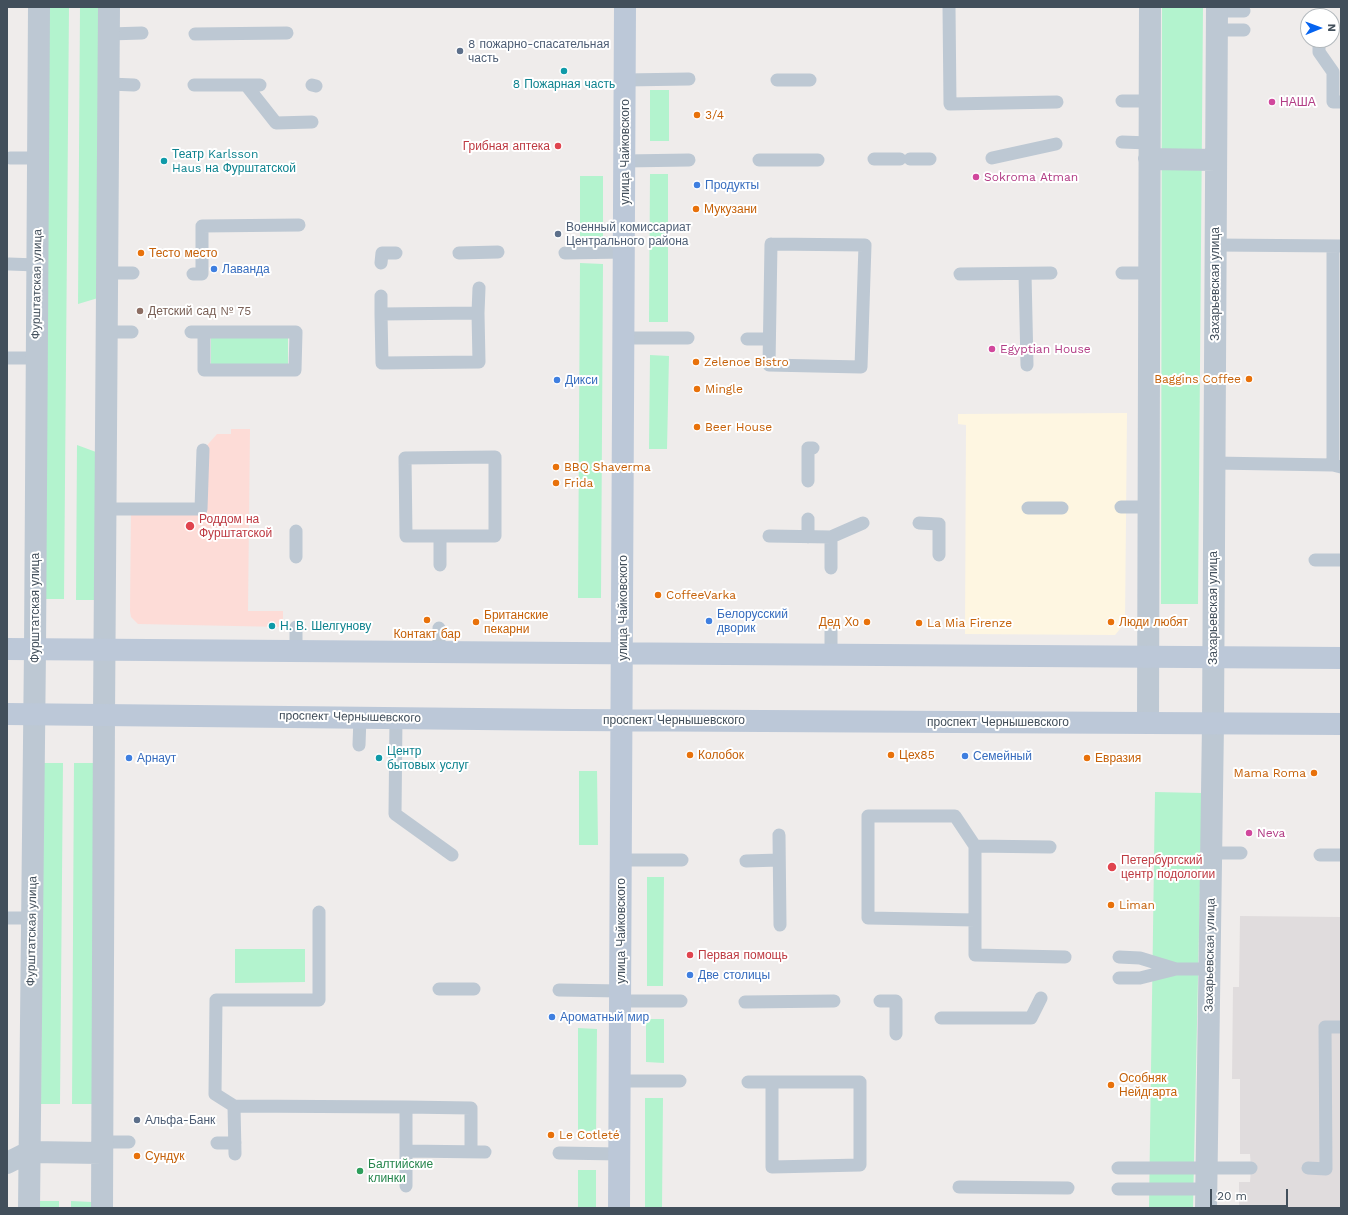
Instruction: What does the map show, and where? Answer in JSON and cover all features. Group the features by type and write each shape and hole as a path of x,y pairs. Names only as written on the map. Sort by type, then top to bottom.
{"street":[{"name":"Фурштатская улица","path":"29,1208 35,649 39,7"},
{"path":"102,1208 104,649 109,7"},
{"name":"улица Чайковского","path":"619,1208 625,7"},
{"path":"1148,723 1150,7"},
{"name":"Захарьевская улица","path":"1207,1189 1212,853 1217,16"},
{"path":"1149,151 1216,160"},
{"path":"7,649 1341,658"},
{"name":"проспект Чернышевского","path":"7,714 622,720 1341,724"},
{"path":"7,1163 30,1152 102,1148"}],"lane":[{"path":"948,7 950,104 1057,102"},
{"path":"1217,16 1244,11"},
{"path":"1217,16 1244,30"},
{"path":"195,34 287,33"},
{"path":"109,34 142,34"},
{"path":"1319,48 1319,52 1333,72 1333,102 1341,102"},
{"path":"625,80 689,80"},
{"path":"778,80 810,80"},
{"path":"109,84 134,85"},
{"path":"194,85 260,85"},
{"path":"246,86 276,123 312,122"},
{"path":"1122,101 1150,101"},
{"path":"1122,142 1149,151"},
{"path":"992,158 1056,144"},
{"path":"10,158 38,158"},
{"path":"874,159 930,159"},
{"path":"625,161 689,160"},
{"path":"759,160 818,160"},
{"path":"194,274 202,274 202,226 299,225"},
{"path":"771,244 865,245 861,367 769,365 769,339 771,244"},
{"path":"1214,463 1337,466 1337,246 1215,245"},
{"path":"459,253 481,258 498,252"},
{"path":"565,253 624,252"},
{"path":"381,263 382,253 396,253"},
{"path":"9,264 37,265"},
{"path":"960,274 1051,273"},
{"path":"1122,273 1149,273"},
{"path":"108,274 133,274"},
{"path":"1025,274 1027,365"},
{"path":"381,296 382,363 478,362 479,288"},
{"path":"381,314 478,313"},
{"path":"107,332 132,332"},
{"path":"198,332 296,332 295,370 204,370 198,332"},
{"path":"624,338 688,338"},
{"path":"747,338 769,339"},
{"path":"8,358 36,358"},
{"path":"808,481 808,448 813,448"},
{"path":"106,509 201,509 203,450"},
{"path":"406,458 495,458 495,536 440,536 406,536 406,458"},
{"path":"1121,507 1148,507"},
{"path":"1028,508 1062,508"},
{"path":"808,519 808,537"},
{"path":"768,536 831,537 862,523"},
{"path":"919,523 939,524 940,555"},
{"path":"296,531 296,557"},
{"path":"440,536 440,564"},
{"path":"831,537 831,568"},
{"path":"1315,560 1341,560"},
{"path":"296,627 296,651"},
{"path":"439,628 439,652"},
{"path":"831,630 831,655"},
{"path":"359,745 360,718"},
{"path":"396,718 395,814 452,855"},
{"path":"975,920 868,918 868,816 955,816 975,846 975,920 975,955 1065,957"},
{"path":"779,834 780,925"},
{"path":"975,846 1050,848"},
{"path":"1212,853 1241,853"},
{"path":"1320,855 1341,855"},
{"path":"621,860 682,860"},
{"path":"746,861 779,860"},
{"path":"319,912 319,1000 216,1000 215,1094 234,1106 471,1108 471,1152"},
{"path":"7,918 32,918"},
{"path":"1119,957 1140,958 1176,968 1210,969"},
{"path":"1119,978 1140,978 1176,968"},
{"path":"439,989 474,989"},
{"path":"559,990 681,1001"},
{"path":"941,1018 1031,1018 1041,998"},
{"path":"745,1002 834,1001"},
{"path":"880,1001 896,1001 896,1034"},
{"path":"1308,1168 1326,1169 1325,1027 1341,1027"},
{"path":"620,1081 680,1081"},
{"path":"748,1082 772,1082 860,1082 860,1165 772,1168 772,1082"},
{"path":"217,1143 235,1148 234,1106"},
{"path":"406,1107 406,1186"},
{"path":"102,1148 129,1142"},
{"path":"406,1151 485,1152"},
{"path":"559,1153 620,1154"},
{"path":"1118,1168 1207,1189"},
{"path":"1118,1189 1207,1189 1251,1168"},
{"path":"959,1187 1068,1188"}],"shaded area":[{"path":"1127,413 1125,623 1115,635 965,634 966,425 958,424 958,414"},
{"name":"Роддом на Фурштатской","path":"231,429 250,429 248,611 283,611 283,627 138,624 131,617 130,611 131,509 201,509 203,450 217,434 231,434"},
{"path":"7,737 8,912 7,912"},
{"path":"1240,916 1341,917 1341,1208 1239,1208 1239,1182 1250,1182 1251,1168 1250,1154 1240,1154 1240,1079 1232,1079 1233,987 1239,987"}],"green space":[{"path":"49,7 69,7 64,599 45,599"},
{"path":"80,7 100,7 98,298 78,304"},
{"path":"1162,7 1203,7 1198,604 1161,604"},
{"path":"650,90 669,90 669,141 650,141"},
{"path":"650,174 668,174 668,322 649,322"},
{"path":"580,176 603,176 603,240 580,240"},
{"path":"580,263 603,264 601,598 578,598"},
{"path":"211,338 288,338 288,364 211,364"},
{"path":"650,355 669,356 667,449 649,449"},
{"path":"77,445 96,452 95,600 76,600"},
{"path":"43,763 63,763 60,1104 41,1104"},
{"path":"74,763 94,763 92,1104 72,1104"},
{"path":"579,771 597,771 598,845 579,845"},
{"path":"1155,792 1202,793 1193,1208 1149,1208"},
{"path":"647,877 664,877 663,986 647,986"},
{"path":"235,949 305,949 305,982 235,983"},
{"path":"646,1019 664,1019 664,1063 646,1062"},
{"path":"578,1028 597,1029 596,1138 578,1138"},
{"path":"645,1098 663,1098 662,1208 645,1208"},
{"path":"578,1170 596,1170 596,1208 578,1208"},
{"path":"40,1201 59,1201 59,1208 40,1208"},
{"path":"71,1201 92,1202 92,1208 71,1208"}],"place":[{"name":"8 пожарно-спасательная часть","path":"460,51"},
{"name":"8 Пожарная часть","path":"564,71"},
{"name":"НАША","path":"1272,102"},
{"name":"3/4","path":"697,115"},
{"name":"Грибная аптека","path":"558,146"},
{"name":"Театр Karlsson Haus на Фурштатской","path":"164,161"},
{"name":"Sokroma Atman","path":"976,177"},
{"name":"Продукты","path":"697,185"},
{"name":"Мукузани","path":"696,209"},
{"name":"Военный комиссариат Центрального района","path":"558,234"},
{"name":"Тесто место","path":"141,253"},
{"name":"Лаванда","path":"214,269"},
{"name":"Детский сад № 75","path":"140,311"},
{"name":"Egyptian House","path":"992,349"},
{"name":"Zelenoe Bistro","path":"696,362"},
{"name":"Baggins Coffee","path":"1249,379"},
{"name":"Дикси","path":"557,380"},
{"name":"Mingle","path":"697,389"},
{"name":"Beer House","path":"697,427"},
{"name":"BBQ Shaverma","path":"556,467"},
{"name":"Frida","path":"556,483"},
{"name":"Роддом на Фурштатской","path":"190,526"},
{"name":"CoffeeVarka","path":"658,595"},
{"name":"Контакт бар","path":"427,620"},
{"name":"Белорусский дворик","path":"709,621"},
{"name":"Британские пекарни","path":"476,622"},
{"name":"Дед Хо","path":"867,622"},
{"name":"Люди любят","path":"1111,622"},
{"name":"La Mia Firenze","path":"919,623"},
{"name":"Н. В. Шелгунову","path":"272,626"},
{"name":"Колобок","path":"690,755"},
{"name":"Цех85","path":"891,755"},
{"name":"Семейный","path":"965,756"},
{"name":"Арнаут","path":"129,758"},
{"name":"Центр бытовых услуг","path":"379,758"},
{"name":"Евразия","path":"1087,758"},
{"name":"Mama Roma","path":"1314,773"},
{"name":"Neva","path":"1249,833"},
{"name":"Петербургский центр подологии","path":"1112,867"},
{"name":"Liman","path":"1111,905"},
{"name":"Первая помощь","path":"690,955"},
{"name":"Две столицы","path":"690,975"},
{"name":"Ароматный мир","path":"552,1017"},
{"name":"Особняк Нейдгарта","path":"1111,1085"},
{"name":"Альфа-Банк","path":"137,1120"},
{"name":"Le Cotleté","path":"551,1135"},
{"name":"Сундук","path":"137,1156"},
{"name":"Балтийские клинки","path":"360,1171"}]}
